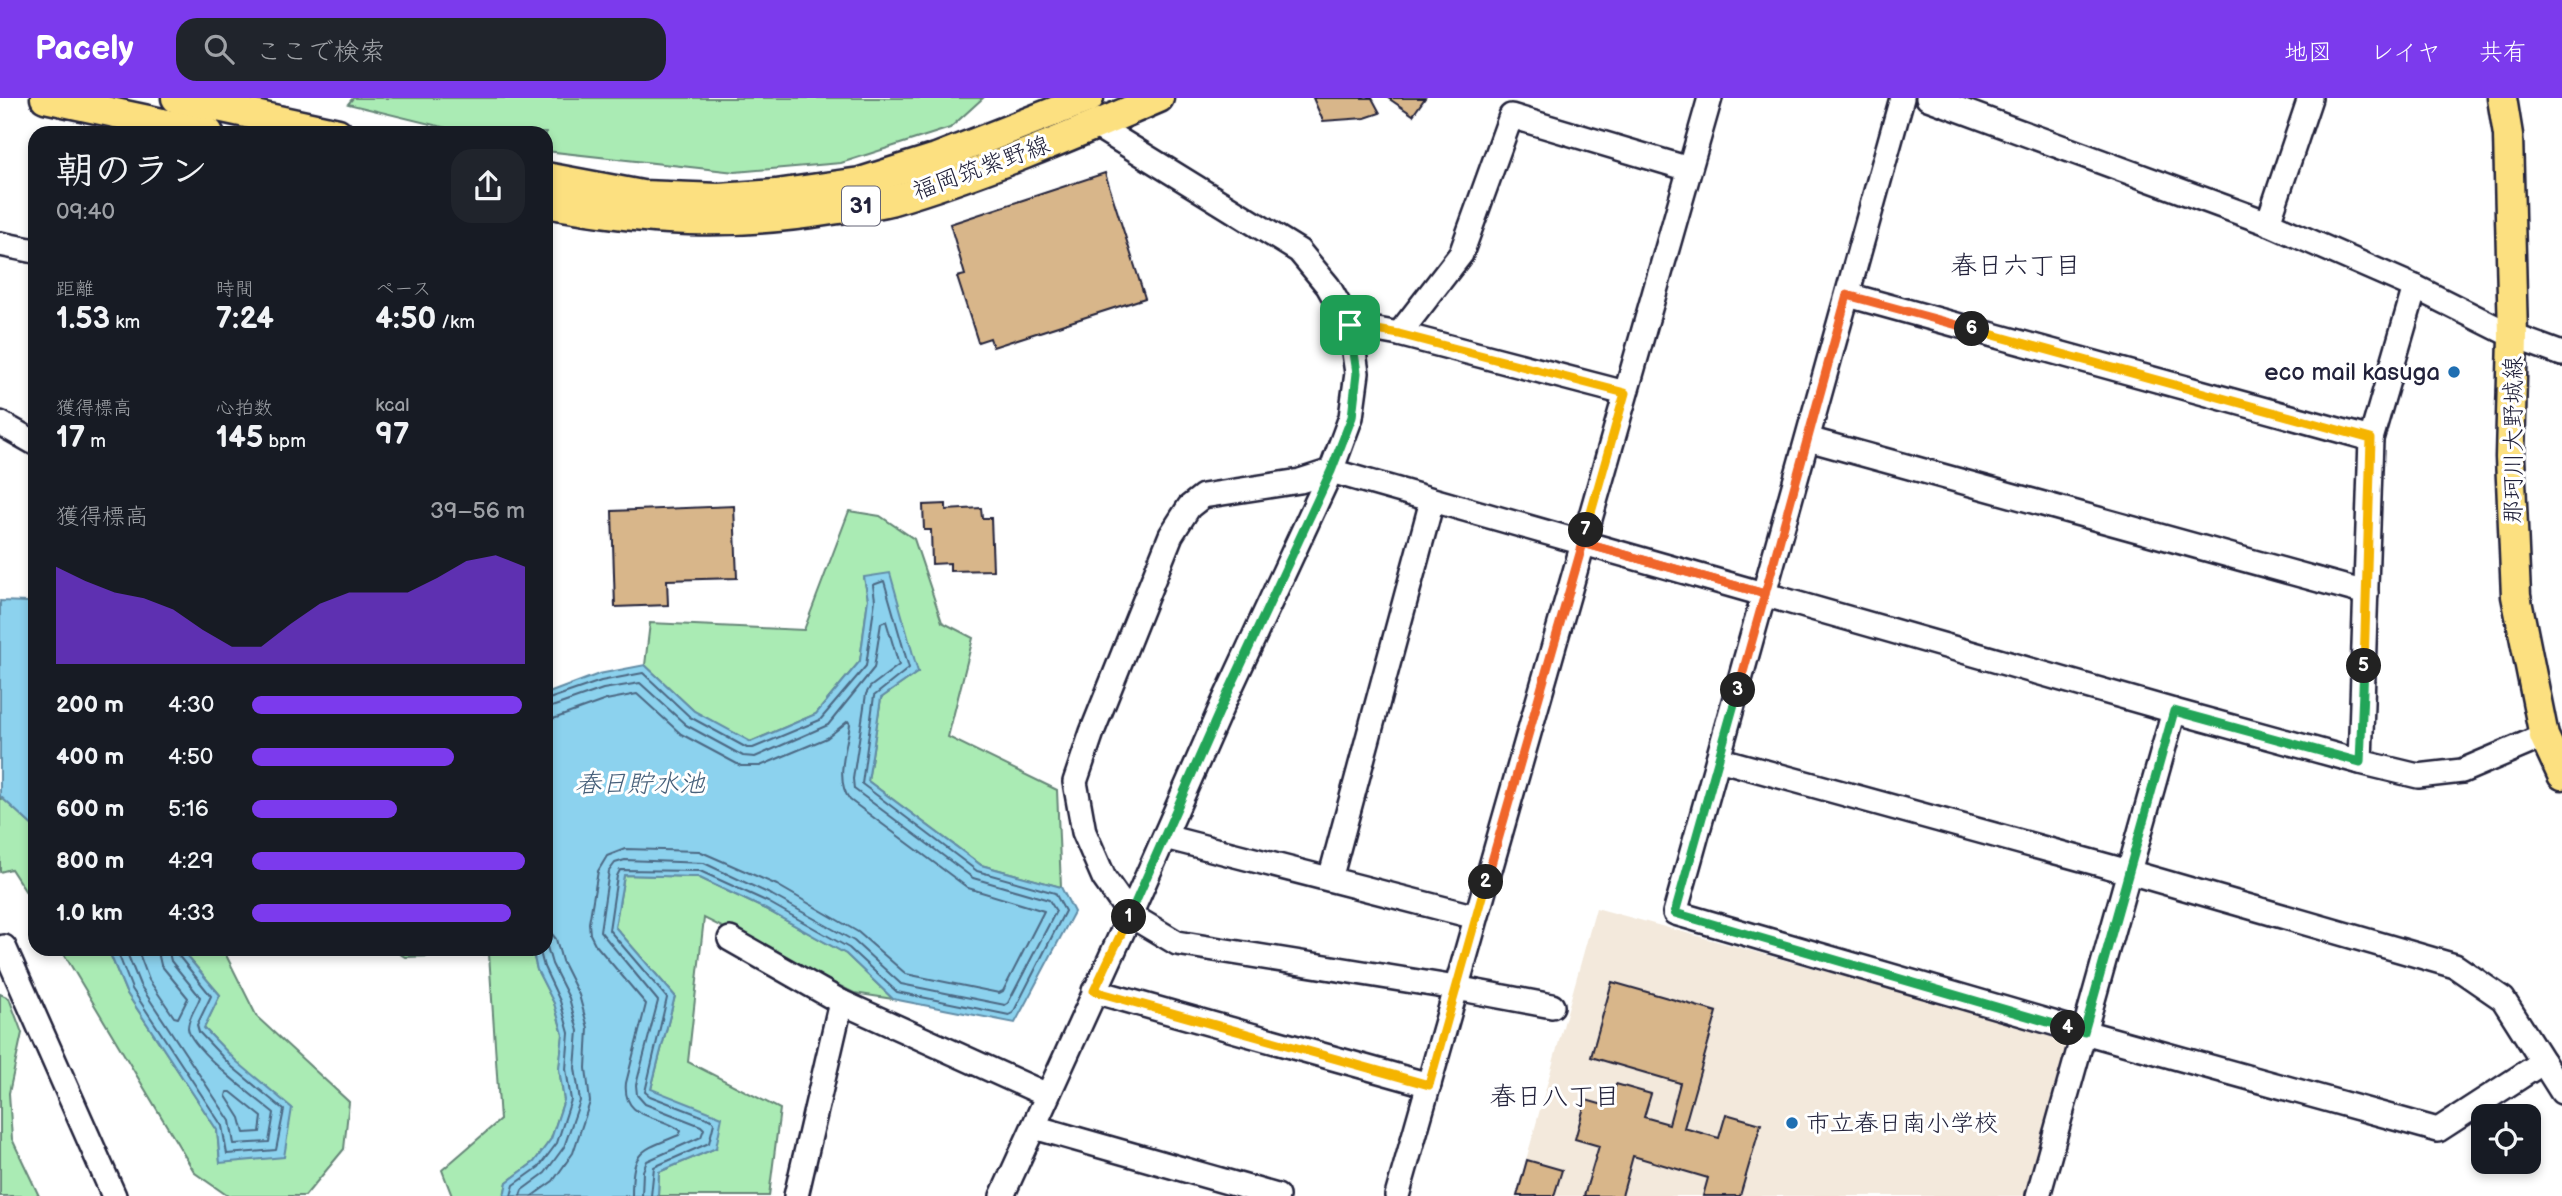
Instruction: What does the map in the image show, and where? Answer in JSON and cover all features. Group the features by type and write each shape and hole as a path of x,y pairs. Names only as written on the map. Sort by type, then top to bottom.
{"main road":[{"path":"45,98 176,126"},
{"path":"176,98 306,126"},
{"name":"福岡筑紫野線","path":"553,178 642,195 719,198 788,193 860,181 924,162 1089,98"},
{"name":"福岡筑紫野線","path":"553,204 655,219 701,222 777,219 887,201 980,171 1159,98"},
{"name":"那珂川大野城線","path":"2501,98 2508,135 2513,336 2510,457 2516,596 2544,736 2562,775"}],"street":[{"path":"1397,1196 1710,98"},
{"path":"1902,98 1675,913 2084,1032 2438,1130 2543,1062"},
{"path":"1928,98 2268,223 2415,287 2513,336 2562,354"},
{"path":"2268,223 2310,98"},
{"path":"1399,334 1461,254 1516,107 1689,169"},
{"path":"1002,1196 1221,708 1331,471 1352,417 1357,373 1350,325 1328,286 1300,251 1095,125"},
{"path":"0,244 28,250"},
{"path":"2360,762 2371,439 2415,287"},
{"path":"1847,295 2371,439"},
{"path":"1350,325 1399,334 1625,393"},
{"path":"0,423 28,439"},
{"path":"1808,439 2366,593"},
{"path":"1552,1006 1177,943 1130,915 1104,878 1084,832 1075,782 1171,536 1189,507 1203,496 1300,481 1331,471 2174,711 2360,762 2418,775 2462,771 2544,736"},
{"path":"1330,879 1432,501"},
{"path":"2038,1196 2174,711"},
{"path":"1718,759 2129,872 2455,966 2503,999 2562,1092"},
{"path":"1165,837 1476,917"},
{"path":"730,939 841,1002 1047,1095"},
{"path":"4,947 114,1196"},
{"path":"1094,991 1429,1085"},
{"path":"796,1196 841,1002"},
{"path":"1034,1127 1278,1196"}],"shaded area":[{"name":"市立春日南小学校","path":"1596,908 2060,1036 2067,1050 2027,1196 1516,1196"}],"green space":[{"path":"353,98 983,98 950,128 841,163 735,172 553,152 553,126 438,126 348,104"},
{"path":"849,511 880,516 914,539 942,622 973,638 948,737 1057,790 1061,887 981,865 868,781 881,698 918,672 864,577 868,599 860,661 816,714 750,742 694,711 645,665 650,623 804,630"},
{"path":"0,796 28,822 28,895 11,869 0,872"},
{"path":"624,875 698,877 765,909 846,954 893,999 854,993 704,918 688,1062 780,1109 769,1196 658,1196 659,1172 716,1148 651,1089 675,996 615,927"},
{"path":"65,956 111,956 126,992 217,1130 220,1163 236,1061 204,1028 220,995 187,956 226,956 257,1017 349,1102 344,1149 305,1196 228,1196 195,1173"},
{"path":"489,956 534,956 537,970 554,1003 563,1035 559,1069 564,1100 551,1139 534,1162 507,1182 504,1196 452,1196 442,1170 500,1120"},
{"path":"0,994 9,998 22,1033 9,1093 12,1139 39,1196 0,1196"}],"water":[{"name":"春日貯水池","path":"890,573 918,672 881,698 868,781 981,865 1061,887 1074,912 1015,1023 893,999 846,954 765,909 698,877 624,875 615,927 675,996 651,1089 722,1117 716,1148 659,1172 658,1196 504,1196 507,1182 534,1162 551,1139 564,1100 559,1069 563,1034 554,1003 537,970 534,956 553,956 553,691 599,674 645,665 694,711 751,742 816,714 860,661 868,599 864,577"},
{"path":"0,601 28,602 28,822 0,796"},
{"path":"111,956 187,956 220,995 204,1028 236,1061 292,1108 284,1157 220,1163 217,1130 126,992"}],"building":[{"path":"1313,98 1372,98 1380,113 1365,118 1323,121"},
{"path":"1388,98 1425,98 1413,115"},
{"path":"1105,173 1145,298 993,347 990,338 978,342 957,277 965,275 950,224"},
{"path":"946,504 946,510 981,508 982,518 991,518 993,570 950,571 950,563 932,564 931,530 924,530 923,505"},
{"path":"734,506 737,578 667,580 668,605 615,607 612,511"},
{"path":"1612,982 1717,1012 1684,1128 1719,1138 1726,1114 1761,1124 1740,1196 1703,1196 1708,1178 1633,1156 1622,1196 1584,1196 1599,1146 1575,1139 1586,1100 1610,1107 1616,1084 1651,1094 1644,1117 1669,1124 1680,1083 1591,1057"},
{"path":"1527,1160 1562,1170 1554,1196 1517,1196"}],"place":[{"name":"eco mail kasuga","path":"2454,372"},
{"name":"市立春日南小学校","path":"1792,1123"}],"district":[{"name":"春日六丁目","path":"2016,266"},
{"name":"春日八丁目","path":"1555,1097"}],"route":[{"path":"1350,325 1357,373 1352,417 1331,471 1094,991 1429,1085 1583,543 1765,594 1675,913 2084,1032 2174,711 2360,762 2371,439 1847,295 1765,594 1679,570 1583,543 1625,393 1399,334 1350,325"}]}
